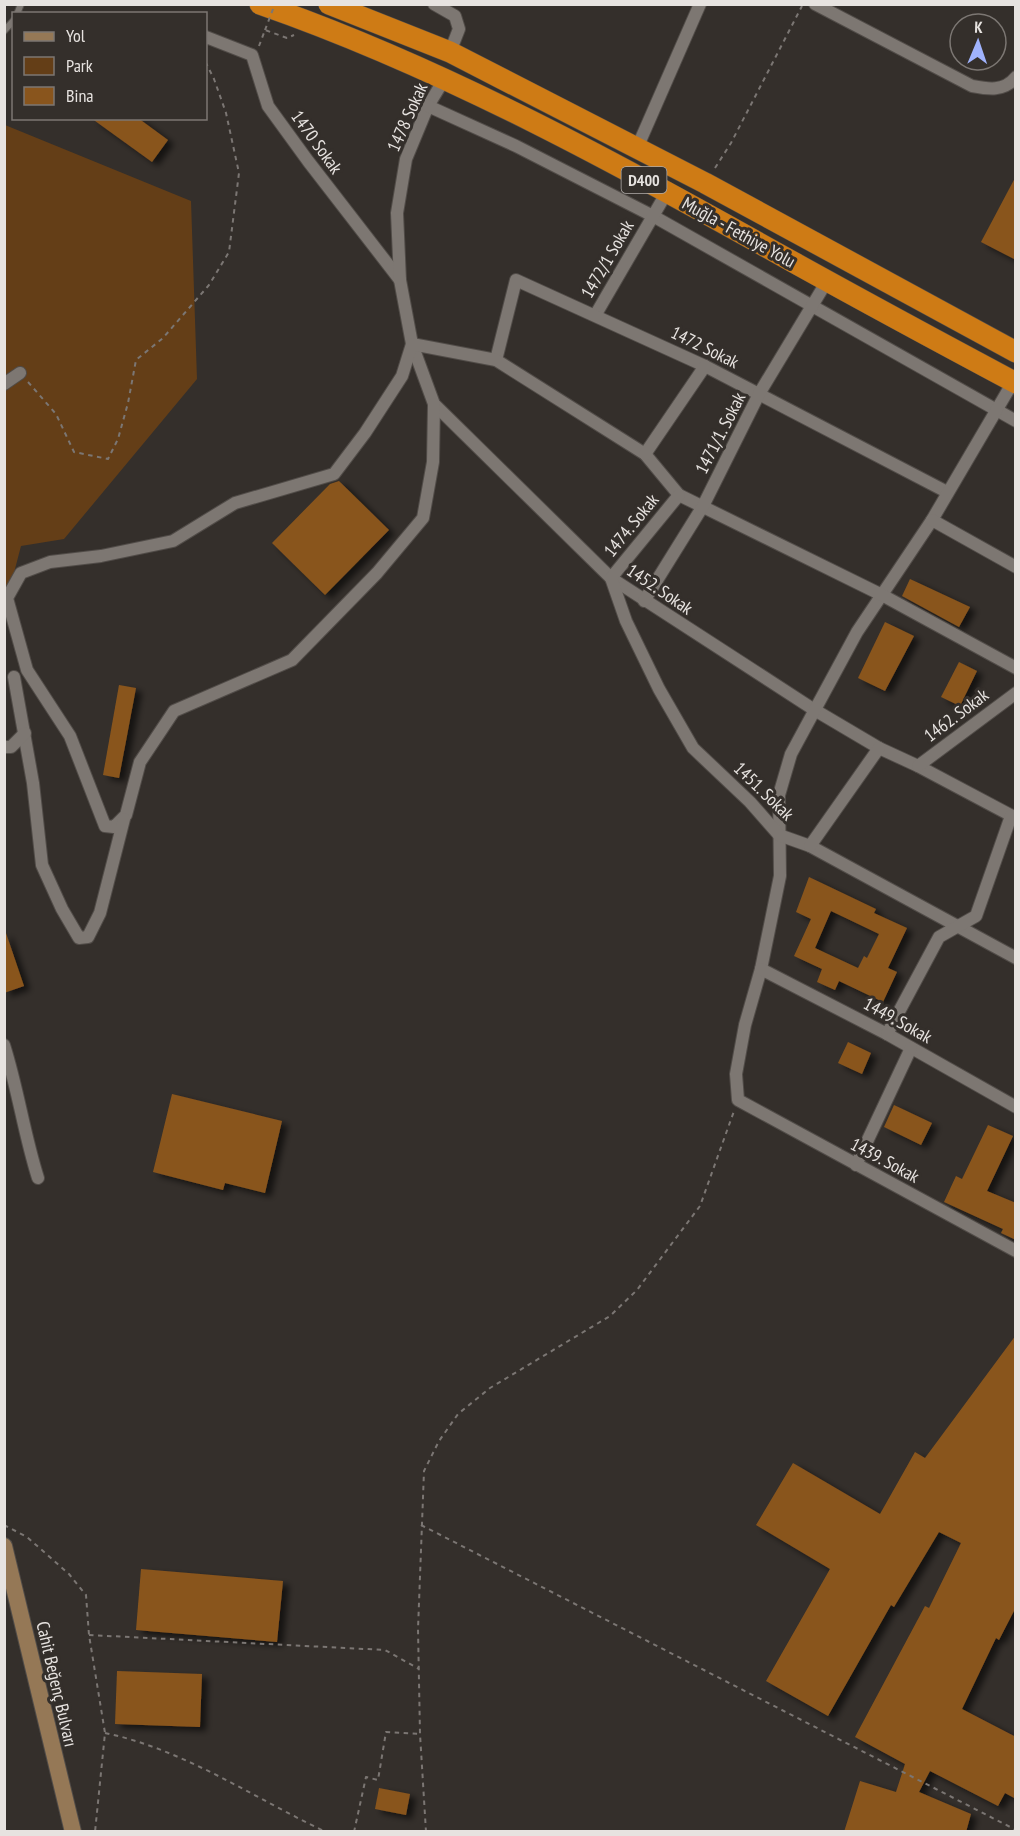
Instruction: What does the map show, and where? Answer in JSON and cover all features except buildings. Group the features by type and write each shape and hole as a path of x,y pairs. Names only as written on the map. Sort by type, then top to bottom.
{"highway":[{"name":"Muğla - Fethiye Yolu","path":"260,4 306,20 445,78 667,192 1014,383"},
{"name":"Muğla - Fethiye Yolu","path":"329,4 450,52 705,183 1016,352"}],"main road":[{"name":"Cahit Beğenç Bulvarı","path":"4,1546 73,1832"}],"street":[{"path":"434,4 455,16 459,28 450,52"},
{"path":"637,148 700,4"},
{"path":"815,4 972,86 994,90 1011,83 1016,77"},
{"name":"1470 Sokak","path":"207,37 252,55 268,106 400,280"},
{"name":"1478 Sokak","path":"400,280 397,213 406,159 429,106 445,78"},
{"path":"429,106 516,146 653,216 1016,421"},
{"name":"1472/1 Sokak","path":"596,314 667,192"},
{"name":"1452. Sokak","path":"400,280 412,344 434,404 611,578 813,709 879,748 918,766 1013,817"},
{"name":"1472 Sokak","path":"496,360 516,280 596,314 705,366 948,492"},
{"name":"1471/1. Sokak","path":"644,601 703,506 759,394 827,281"},
{"path":"126,815 114,827 105,826 70,736 27,670 7,598 21,573 50,562 101,556 173,541 235,503 334,474 365,433 402,376 412,344 496,360 645,454 679,495 882,595 1016,668"},
{"path":"645,454 705,366"},
{"path":"4,384 20,373"},
{"path":"738,1100 736,1074 744,1025 761,969 780,876 779,795 783,775 813,709 857,632 932,520 1014,383"},
{"path":"27,670 9,673 25,734 42,865 62,909 79,938 88,937 100,913 140,762 174,711 292,660 377,573 423,518 433,462 434,404"},
{"name":"1474. Sokak","path":"611,578 679,495"},
{"path":"932,520 1016,567"},
{"name":"1451. Sokak","path":"611,578 626,621 659,689 693,748 750,802 779,835 810,846 1016,958"},
{"name":"1462. Sokak","path":"918,766 1016,693"},
{"path":"4,747 11,747 25,734"},
{"path":"810,846 879,748"},
{"path":"887,1034 939,936 976,916 1013,817"},
{"name":"1449. Sokak","path":"761,969 887,1034 1016,1107"},
{"path":"4,1045 16,1080 25,1137 38,1178"},
{"path":"856,1165 911,1048"},
{"name":"1439. Sokak","path":"738,1100 1016,1251"}],"path":[{"path":"275,4 265,30 287,38 294,35"},
{"path":"705,183 731,142 803,4"},
{"path":"20,373 56,414 74,452 108,459 118,440 136,360 163,338 208,285 229,252 239,173 226,113 207,65"},
{"path":"426,1832 419,1669 424,1471 439,1441 458,1414 490,1388 610,1316 638,1290 700,1206 738,1100"},
{"path":"4,1525 27,1537 69,1574 86,1595 89,1635 105,1733 95,1832"},
{"path":"421,1526 1016,1830"},
{"path":"89,1635 385,1650 419,1669"},
{"path":"354,1832 366,1778 378,1780 386,1732 420,1734"},
{"path":"105,1733 130,1738 210,1772 326,1832"}],"green space":[{"path":"5,125 191,201 197,379 64,539 21,546 5,607"}]}
